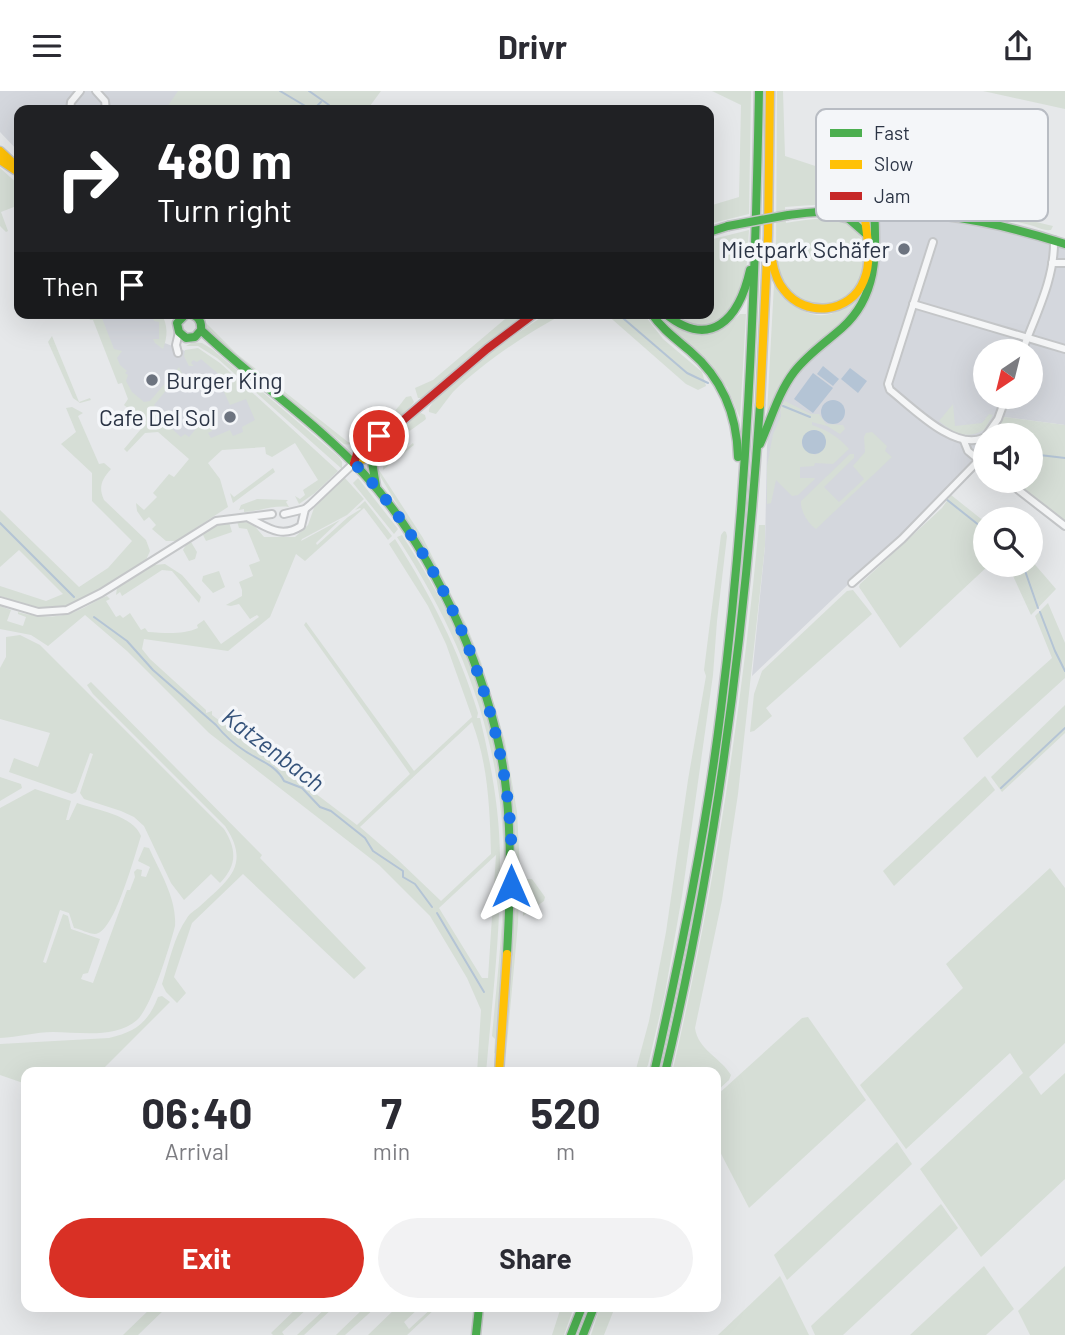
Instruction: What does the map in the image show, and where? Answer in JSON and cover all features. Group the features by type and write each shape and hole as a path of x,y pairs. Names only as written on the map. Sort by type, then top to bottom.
{"main road":[{"path":"655,1067 678,964 701,836 730,625 751,367 757,235 759,91"},
{"path":"666,1067 696,929 720,784 743,611 757,450 767,247 770,91"},
{"path":"0,151 14,166"},
{"path":"714,230 816,211"},
{"path":"851,221 865,233"},
{"path":"767,247 776,278 787,295 804,306 828,310 851,299 862,284 867,266 864,221"},
{"path":"757,450 779,395 790,377 809,355 853,318 868,294 877,264 875,221"},
{"path":"980,221 1019,229 1065,244"},
{"path":"672,319 681,326 695,330 714,327 729,319 745,293 751,251 757,235"},
{"path":"179,319 178,333 195,335 221,351 354,463 377,489 414,541 471,655 496,731 510,828 512,867 499,1067"},
{"path":"195,335 200,319"},
{"path":"354,463 364,459 372,446 487,349 527,319"},
{"path":"656,319 670,335 706,366 724,391 738,434 738,461 743,484"},
{"path":"337,448 372,446"},
{"path":"372,446 377,489"},
{"path":"477,1335 479,1312"},
{"path":"572,1335 580,1312"},
{"path":"583,1335 592,1312"}],"street":[{"path":"1027,338 1052,263 1054,240"},
{"path":"933,242 889,380 890,390 952,437 973,441"},
{"path":"1052,263 1065,263"},
{"path":"913,304 1065,349"},
{"path":"178,333 178,353 195,335"},
{"path":"964,441 973,455"},
{"path":"292,530 286,523 286,514 305,509 354,463"},
{"path":"852,583 973,471"},
{"path":"1022,493 1065,526"},
{"path":"248,517 271,531 292,530 301,526 305,509"},
{"path":"0,601 38,612 67,610 101,593 211,523 227,518 272,514"}],"shaded area":[{"path":"0,91 238,91 270,105 14,105 14,147 0,132"},
{"path":"178,91 381,91 371,105 168,105"},
{"path":"712,91 751,91 749,214 714,223 714,204 739,197 741,105"},
{"path":"777,91 783,91 785,156 816,166 816,205 785,207 786,223 811,219 844,222 858,232 864,261 859,282 850,297 824,308 790,295 779,274 776,256"},
{"path":"983,91 1065,91 1065,109"},
{"path":"0,168 14,181 14,207 1,212 8,231 0,226"},
{"path":"871,221 977,221 1065,244 1065,425 1004,417 995,423 973,423 973,466 752,676 765,546 767,446 771,414 779,395 839,331"},
{"path":"1010,221 1032,221 1053,226 1051,230 1045,230"},
{"path":"749,230 746,275 732,311 712,325 688,326 677,319 714,319 714,239"},
{"path":"774,284 800,309 814,315 823,315 840,310 867,284 861,304 821,342 767,413"},
{"path":"740,314 746,314 740,418 727,387 661,319 679,329 717,331"},
{"path":"99,319 160,319 162,342 193,354 201,353 294,434 184,445 134,402"},
{"path":"102,319 114,349 122,351 117,358 127,371 126,381 132,392 144,402 150,401 179,367 184,377 182,379 178,376 154,405 157,408 153,412 181,437 185,434 189,437 206,417 212,431 208,433 211,438 230,430 233,436 243,432 242,427 255,420 246,399 230,405 223,390 229,383 201,359 197,362 193,360 191,363 194,366 189,366 184,356 185,350 198,348 220,363 338,471 299,504 295,496 300,499 305,495 303,490 318,480 295,443 272,457 266,454 265,447 222,450 208,463 220,479 228,507 176,541 166,541 152,529 156,525 149,517 144,521 137,511 136,503 144,510 157,497 153,493 169,474 174,477 189,459 158,432 145,433 127,452 124,449 146,423 124,405 128,399 122,383 118,384 93,320 90,320"},
{"path":"164,319 165,322 163,349 153,339 159,339 159,322 154,321"},
{"path":"505,319 518,319 423,398 418,398 415,388 433,380"},
{"path":"539,319 555,319 492,359 453,392 436,414 429,412 444,390"},
{"path":"612,319 648,319 663,339 702,372 706,386 698,390 686,384"},
{"path":"203,320 237,354 348,442 365,438 373,432 406,397 411,396 414,402 392,424 372,437 361,442 344,444 210,336"},
{"path":"52,336 79,402 90,398 91,400 80,403 73,398 48,342"},
{"path":"193,342 202,343 212,349 339,457 342,469 217,358 198,346 186,346"},
{"path":"785,401 811,414 819,414 826,424 843,425 845,429 840,434 827,426 812,422 812,425 841,440 849,449 833,464 815,463 814,466 800,467 800,478 815,478 798,495 792,496 776,480 771,503 767,504 767,466 773,434 781,416 780,407","holes":["810,431 821,432 826,441 822,451 815,455 802,446 802,441"]},
{"path":"953,404 955,426 973,424 973,434 960,434 939,421"},
{"path":"72,407 83,413 78,416 99,464 104,463 111,469 102,483 104,500 146,540 150,551 146,560 84,599 56,608 26,605 0,596 0,586 46,601 63,594 19,550 0,567 0,510 79,587 108,568 132,541 92,501 92,473 61,444 76,432 66,408"},
{"path":"421,413 426,419 387,451 380,465 375,465 377,457 392,435"},
{"path":"989,414 993,415 988,423 982,423"},
{"path":"1004,417 1065,425 1065,524 1025,493 1043,493 1043,423 1001,423"},
{"path":"872,432 887,446 885,451 892,457 816,529 805,516 801,501 850,454 854,454 854,458 824,487 839,502 864,479 853,466 865,452 866,433"},
{"path":"413,443 414,445 383,470 384,460 393,449 399,455"},
{"path":"273,468 275,472 233,503 230,493 234,497"},
{"path":"375,468 379,470 423,538 466,624 481,662 505,741 517,812 520,869 506,1055 515,857 507,773 462,625 428,555"},
{"path":"344,477 364,499 347,515 301,541 340,520 317,545 361,509 355,510 365,501 392,536 388,540 364,508 305,561 296,554 270,617 228,651 144,639 142,649 206,710 206,713 212,711 212,715 357,825 410,774 304,625 306,622 414,771 472,717 446,644 428,606 389,544 395,539 432,602 453,645 478,713 477,718 480,718 491,770 500,842 500,887 487,1067 477,1067 481,1010 467,978 430,916 379,865 209,733 127,651 85,615 48,646 31,635 0,629 0,606 11,610 7,621 23,626 26,617 18,612 42,616 66,615 107,596 110,599 106,601 116,617 120,615 123,618 130,613 141,630 145,628 148,632 186,632 198,628 197,625 204,620 221,644 259,617 257,615 250,619 239,604 226,605 242,596 239,582 253,576 249,565 260,561 247,529 239,528 237,521 252,523 264,537 295,537 308,525 314,508","holes":["472,722 485,770 491,854 441,901 360,827","496,855 488,978 482,978 439,908"]},
{"path":"358,478 398,529 394,534 353,483"},
{"path":"951,495 973,512 973,577 976,577 900,648 859,587 942,508"},
{"path":"257,499 288,500 286,502 289,507 244,512 244,509 239,510 241,505"},
{"path":"229,522 232,532 206,541 203,535 208,530"},
{"path":"759,525 765,525 738,794 722,900 695,1028 700,1042 731,1075 721,1087 721,1067 673,1067 714,869"},
{"path":"724,531 727,536 713,675 682,896 665,993 648,1065 637,1067 649,1021 666,932 706,676 704,670 721,535"},
{"path":"402,535 444,607 468,658 486,712 499,768 509,878 496,1054 495,1039 492,1036 501,938 504,864 493,758 471,681 456,644 419,572 397,537"},
{"path":"191,542 197,552 195,559 189,561 183,550 187,543"},
{"path":"165,564 182,575 201,597 199,603 172,571 162,570 122,596 120,592 116,595 117,588 154,565"},
{"path":"219,571 225,587 213,593 202,581 203,576"},
{"path":"1043,574 1056,589 1031,615 1014,577 1043,577"},
{"path":"853,590 872,614 766,708 772,716 750,732 754,694 762,671 847,591"},
{"path":"1048,603 1065,643 1065,678 977,758 963,738 1052,658 1035,616"},
{"path":"20,635 40,645 224,829 233,857 230,870 220,883 211,874 184,900 171,883 144,826 121,811 84,799 80,793 93,754 90,753 76,792 72,794 9,772 14,758 38,767 50,733 0,719 0,668 6,657 6,637"},
{"path":"91,682 262,855 260,858 366,968 354,979 243,874 192,923 174,977 186,993 177,1003 166,992 162,984 182,925 233,872 236,852 225,826 93,694 87,685"},
{"path":"1065,705 1065,733 1002,792 991,777"},
{"path":"985,776 995,790 894,886 883,871"},
{"path":"0,777 21,784 22,788 0,801"},
{"path":"35,789 71,801 66,820 69,820 77,803 122,818 137,829 141,836 116,908 102,931 95,934 74,928 69,913 60,910 43,962 46,963 63,914 68,916 71,929 100,939 88,973 83,974 81,979 93,983 127,890 130,890 135,877 134,872 137,869 142,870 141,876 146,877 150,867 138,861 144,847 149,848 171,896 175,926 154,990 137,1020 118,1030 96,1033 47,1032 0,1038 0,808"},
{"path":"1050,868 1065,888 1065,1043 1029,1077 1041,1095 1065,1073 1065,1179 981,1257 920,1169 1023,1073 1010,1053 906,1149 860,1085 963,988 946,964"},
{"path":"524,879 532,879 545,897 544,901 523,916"},
{"path":"162,996 170,1002 105,1067 21,1067 21,1082 0,1075 0,1044 118,1036 140,1025 150,1014 158,997"},
{"path":"808,1017 866,1100 749,1208 721,1154 721,1091 802,1018"},
{"path":"897,1142 912,1164 787,1280 774,1255"},
{"path":"941,1204 958,1228 843,1335 815,1335 811,1326"},
{"path":"984,1266 1014,1309 986,1335 910,1335"},
{"path":"1065,1266 1065,1335 1030,1335 1018,1311"},
{"path":"780,1276 809,1335 718,1335"},
{"path":"147,1312 162,1312 138,1335 123,1335"},
{"path":"293,1312 304,1312 282,1332 284,1335 271,1333"},
{"path":"322,1312 329,1312 304,1335 297,1335"},
{"path":"360,1312 370,1312 345,1335 336,1335"},
{"path":"392,1312 415,1312 404,1322 409,1329 428,1312 432,1312 407,1335 368,1335"},
{"path":"559,1312 572,1312 564,1335 552,1335"},
{"path":"598,1312 613,1312 604,1335 591,1335"}],"water":[{"path":"823,366 839,379 833,386 817,374"},
{"path":"850,368 867,381 858,393 841,379"},
{"path":"813,373 833,388 813,413 794,399"},
{"path":"833,400 842,403 845,412 842,421 833,424 824,421 821,412 824,403"},
{"path":"814,430 823,433 826,442 823,451 814,454 805,451 802,442 805,433"}],"waterway":[{"path":"280,91 304,105"},
{"path":"309,91 329,105"},
{"path":"318,105 321,102"},
{"path":"624,319 687,373 708,383"},
{"path":"783,406 810,417"},
{"path":"1043,455 1065,458"},
{"path":"946,499 973,520"},
{"name":"Katzenbach","path":"0,523 74,597"},
{"path":"1027,577 1038,608"},
{"path":"1040,612 1065,671"},
{"name":"Katzenbach","path":"94,617 127,641 153,670 233,742 272,767 284,781 302,788 320,807 331,811 365,838 373,851 403,871 403,877 415,884 432,907"},
{"path":"1001,788 1065,728"},
{"name":"Katzenbach","path":"437,913 484,992"}],"traffic: fast":[{"path":"655,1067 700,846 715,755 730,632 748,400 759,91"},
{"path":"788,215 816,213"},
{"path":"728,226 788,215"},
{"path":"851,221 865,233"},
{"path":"760,444 788,380 811,354 854,316 862,303 872,274 874,221"},
{"path":"978,221 1065,244"},
{"path":"714,230 728,226"},
{"path":"673,319 696,329 709,329 720,324 739,303 750,270"},
{"path":"181,319 177,323 179,332 186,338 195,337 201,330"},
{"path":"198,319 201,330"},
{"path":"656,319 701,362 719,386 731,412 738,457"},
{"path":"201,330 305,418 364,474 415,541 458,622 489,707 500,749 506,789 510,892 507,954"},
{"path":"666,1067 700,908 726,741 746,573 760,405"},
{"path":"375,451 372,462 376,486"},
{"path":"476,1335 478,1312"},
{"path":"571,1335 580,1312"},
{"path":"583,1335 592,1312"}],"traffic: slow":[{"path":"760,405 768,235 770,91"},
{"path":"0,151 14,164"},
{"path":"0,160 14,169"},
{"path":"772,260 776,276 793,299 815,308 839,305 858,291 867,272 865,221"},
{"path":"354,463 364,459 390,432"},
{"path":"499,1067 507,954"}],"traffic: jam":[{"path":"354,463 357,454 369,443 394,428 487,349 527,319"}],"place":[{"name":"Mietpark Schäfer","path":"904,249"},
{"name":"Burger King","path":"152,380"},
{"name":"Cafe Del Sol","path":"230,417"}],"route":[{"path":"379,436 360,451 354,463 377,489 414,541 449,606 471,655 488,703 502,762 510,828 511,886"}]}
